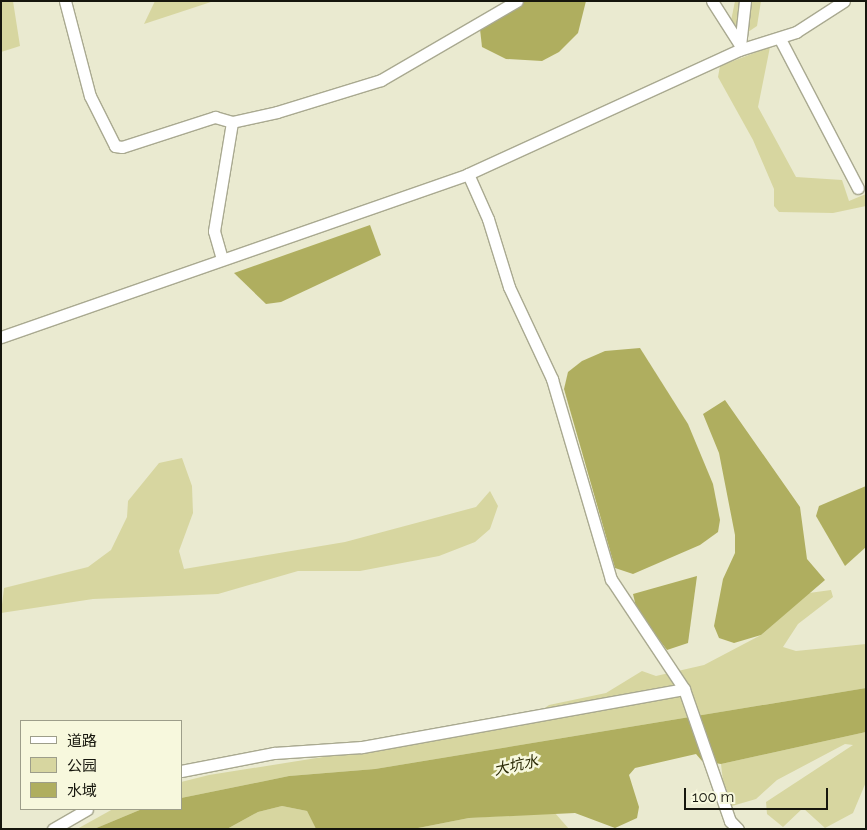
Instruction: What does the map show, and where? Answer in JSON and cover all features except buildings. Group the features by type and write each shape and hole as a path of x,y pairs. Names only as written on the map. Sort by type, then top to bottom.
{"street":[{"path":"65,1 90,96 115,146 215,118 232,122 381,80 517,1"},
{"path":"712,1 740,47"},
{"path":"740,47 745,1"},
{"path":"1,337 468,174 740,47 780,39 844,1"},
{"path":"780,39 858,188"},
{"path":"222,259 214,231 232,122"},
{"path":"468,174 488,219 509,287 552,379 611,579 684,689 713,778 730,821 738,829"},
{"path":"182,771 274,753 362,747 684,689"},
{"path":"53,829 86,810"}],"green space":[{"path":"1,1 13,1 20,46 1,52"},
{"path":"155,1 214,1 144,24"},
{"path":"735,1 761,1 757,26 745,34 731,21"},
{"path":"770,47 758,107 796,177 842,180 849,201 866,194 866,206 833,213 779,212 774,206 774,189 753,140 718,77 720,66"},
{"path":"182,458 192,486 193,513 179,551 184,569 345,542 476,507 490,491 498,506 490,529 475,542 439,556 360,571 298,571 218,594 93,599 1,613 4,588 88,567 111,550 127,517 128,501 159,463"},
{"path":"831,590 833,597 798,624 783,647 796,651 866,644 866,688 375,769 289,776 182,798 182,782 209,775 520,726 549,705 606,693 642,671 656,676 704,665 761,635 809,593"},
{"path":"866,732 866,782 853,813 825,828 803,808 783,827 767,814 766,802 853,745 845,744 777,780 756,799 732,806 724,790 721,764"},
{"path":"282,806 307,811 316,829 227,829 258,812"},
{"path":"111,810 140,810 94,829 77,829"},
{"path":"555,813 569,829 413,829 469,818"}],"water":[{"path":"524,1 586,1 578,33 559,52 542,61 506,59 482,47 480,29"},
{"path":"370,225 381,255 281,302 266,304 234,273"},
{"path":"640,348 688,424 713,484 720,520 718,532 700,545 633,574 615,568 564,389 568,372 582,361 605,351"},
{"path":"725,400 800,507 807,559 825,580 761,635 734,643 719,638 714,626 723,579 735,553 735,535 719,453 703,414"},
{"path":"866,486 866,547 845,566 816,516 819,506"},
{"path":"697,576 688,643 667,650 637,611 633,594"},
{"name":"大坑水","path":"866,688 866,732 721,764 702,761 696,754 635,768 629,775 639,807 637,818 615,828 575,813 469,818 413,829 316,829 307,811 282,806 258,812 227,829 94,829 140,810 182,810 182,798 289,776 375,769"}]}
